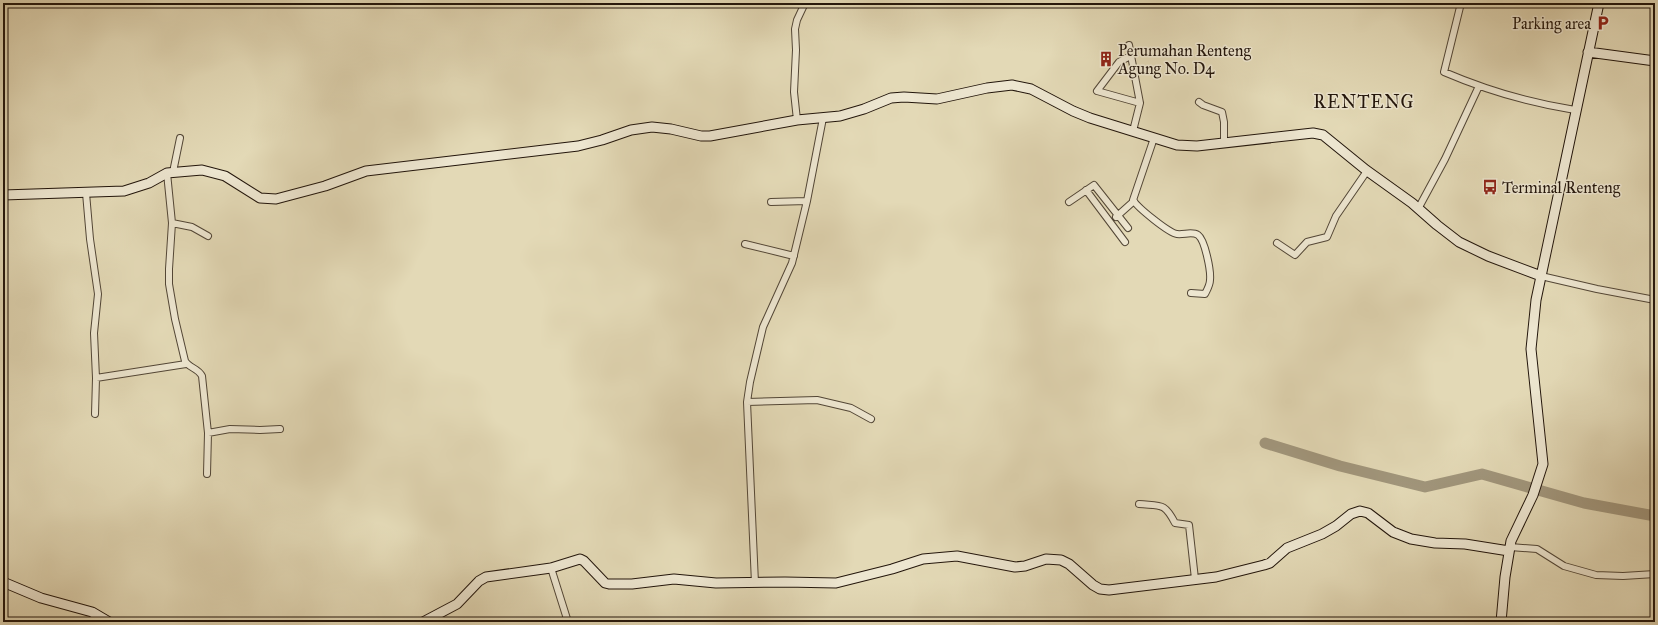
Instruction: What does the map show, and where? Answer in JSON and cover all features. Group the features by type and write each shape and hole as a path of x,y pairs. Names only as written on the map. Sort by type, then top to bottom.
{"street":[{"path":"797,120 794,92 796,50 795,29 797,20 804,8 805,3"},
{"path":"1461,3 1443,71 1479,86 1528,100 1575,110"},
{"path":"1501,622 1510,549 1513,537 1533,494 1542,469 1543,452 1531,349 1532,323 1575,110 1599,3"},
{"path":"1129,45 1140,103 1133,131"},
{"path":"1588,52 1655,61"},
{"path":"1132,55 1119,62 1097,91 1140,103"},
{"path":"3,195 130,190 170,173 202,170 225,176 260,198 276,199 325,186 366,171 578,146 644,128 662,128 701,136 710,136 797,120 850,114 891,98 904,97 937,99 987,88 1012,85 1031,89 1073,111 1177,145 1187,146 1320,134 1459,242 1488,256 1541,276 1655,300"},
{"path":"1418,209 1445,159 1479,86"},
{"path":"1199,102 1222,112 1224,122 1224,143"},
{"path":"755,583 747,402 750,382 766,317 786,279 794,256 807,201 823,118"},
{"path":"180,138 170,173 172,223 169,284 175,319 186,364"},
{"path":"1110,222 1134,201 1154,138"},
{"path":"1277,243 1295,255 1307,242 1326,238 1336,216 1368,171"},
{"path":"1069,202 1094,185 1128,228"},
{"path":"1086,190 1125,242"},
{"path":"86,192 90,239 98,294 94,333 96,378 95,414"},
{"path":"771,202 807,201"},
{"path":"1134,201 1140,208 1171,232 1178,234 1190,233 1201,238 1206,253 1210,280 1205,294 1191,293"},
{"path":"172,223 192,227 208,236"},
{"path":"745,244 794,256"},
{"path":"96,378 186,364 199,371 202,376 208,433 207,474"},
{"path":"747,402 817,400 851,408 871,418"},
{"path":"208,433 230,429 280,429"},
{"path":"1139,504 1165,507 1175,523 1189,525 1195,578"},
{"path":"423,622 457,604 482,579 503,574 551,568 575,560 581,560 605,583 610,584 674,579 716,583 836,583 892,569 923,559 957,556 1015,567 1025,566 1046,559 1061,560 1069,564 1093,585 1100,589 1109,590 1195,578 1216,577 1270,563 1287,548 1322,534 1336,526 1351,514 1360,511 1371,515 1393,532 1411,539 1434,543 1465,544 1510,549 1537,549 1564,566 1596,575 1623,576 1655,574"},
{"path":"551,568 568,622"},
{"path":"3,582 41,598 92,612 109,622"}],"waterway":[{"path":"1265,443 1340,466 1425,487 1482,474 1584,503 1655,516"}],"place":[{"name":"Parking area","path":"1603,23"},
{"name":"Perumahan Renteng Agung No. D4","path":"1106,59"},
{"name":"Terminal Renteng","path":"1490,187"}],"district":[{"name":"RENTENG","path":"1364,102"}]}
